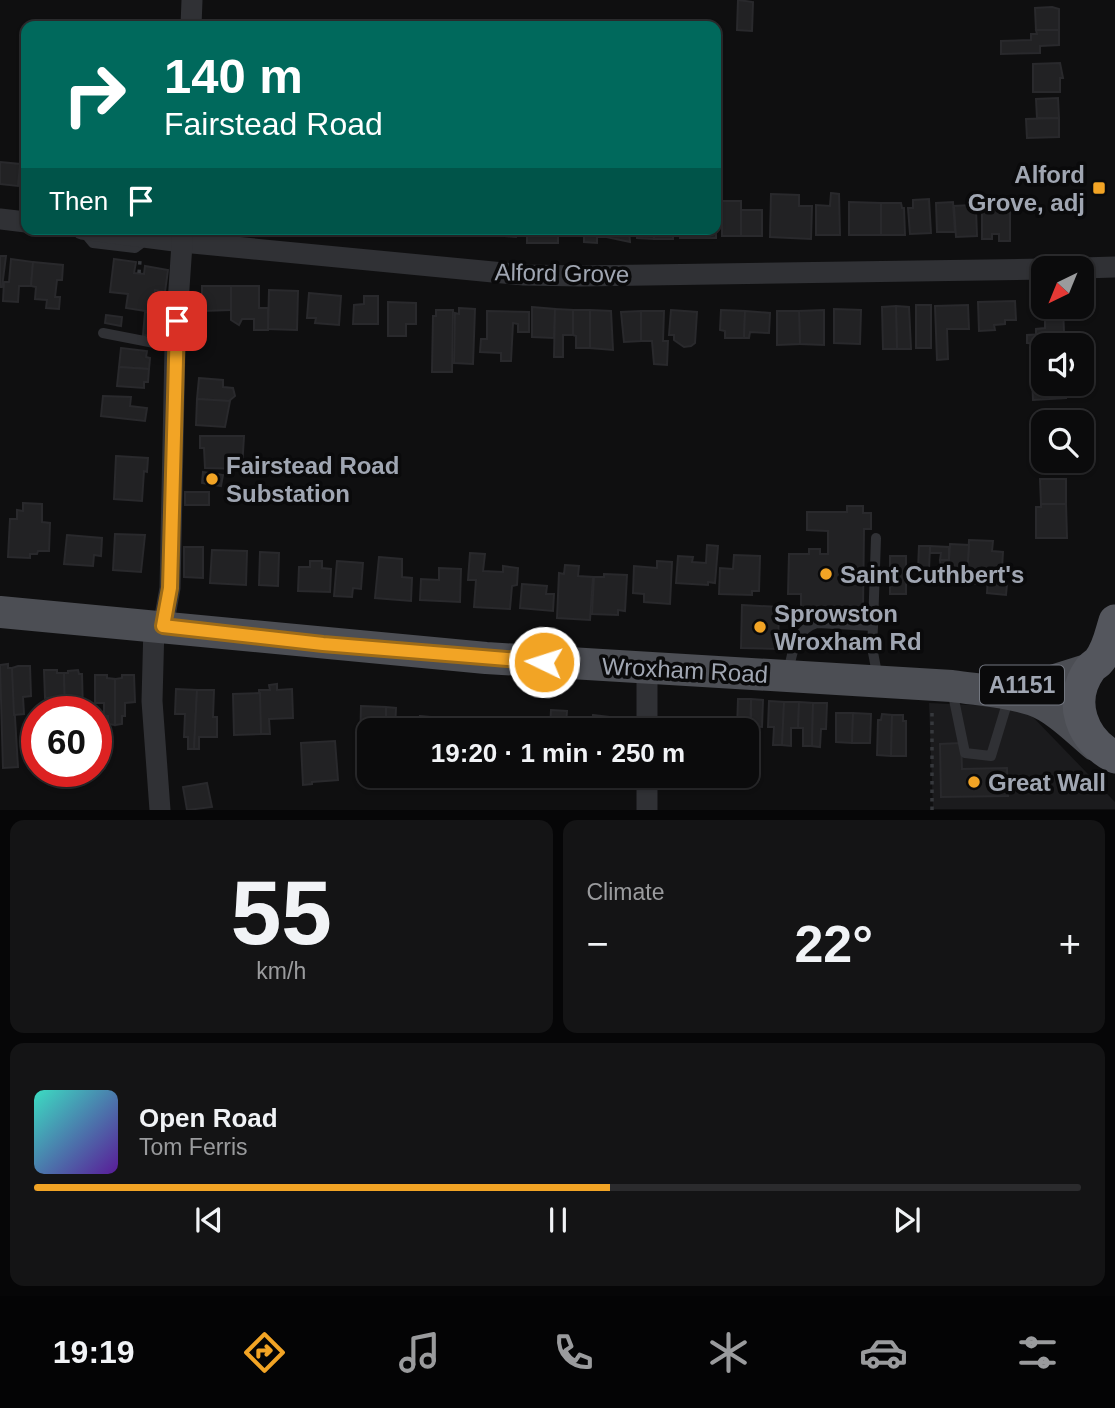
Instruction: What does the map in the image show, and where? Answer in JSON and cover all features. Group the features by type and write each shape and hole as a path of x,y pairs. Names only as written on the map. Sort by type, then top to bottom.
{"highway":[{"path":"1107,755 1082,725 1079,703 1102,661 1115,621"}],"main road":[{"name":"Wroxham Road","path":"0,612 411,652 647,669 942,685 1020,685 1052,681 1102,661"},
{"name":"Wroxham Road","path":"942,685 1010,694 1035,701 1057,714 1107,755"}],"street":[{"path":"191,21 192,0"},
{"path":"0,219 21,221"},
{"name":"Alford Grove","path":"133,235 182,236 536,275 1031,269"},
{"path":"160,810 152,701 158,626 170,588 175,347 182,236"},
{"path":"1094,268 1115,267"},
{"path":"647,669 647,718"},
{"path":"647,788 647,810"}],"lane":[{"path":"103,333 175,347"},
{"path":"876,538 872,647 878,681"},
{"path":"788,675 795,642 803,629 817,623 873,626"},
{"path":"942,685 965,753 991,755 1010,694"}],"path":[{"path":"932,810 942,685"}],"shaded area":[{"path":"929,703 1014,707 1031,715 1115,802 1115,809 933,809"}],"building":[{"path":"738,0 753,2 752,31 737,30"},
{"path":"1035,8 1059,9 1059,30 1036,30"},
{"path":"1036,30 1059,30 1059,45 1040,46 1040,53 1001,54 1001,41 1031,40 1031,34 1037,34"},
{"path":"1060,63 1063,78 1060,78 1060,92 1033,92 1033,64"},
{"path":"1058,98 1059,118 1037,118 1036,99"},
{"path":"1059,118 1059,137 1027,138 1026,119"},
{"path":"0,162 20,164 18,186 0,184"},
{"path":"831,193 839,194 840,235 816,235 816,205 830,206"},
{"path":"771,194 799,195 799,206 812,206 811,239 770,237"},
{"path":"929,199 931,233 910,234 908,208 913,208 913,200"},
{"path":"722,201 741,201 741,236 722,236"},
{"path":"849,202 881,203 881,235 849,235"},
{"path":"953,202 955,232 937,232 936,203"},
{"path":"881,203 901,203 904,208 905,235 881,235"},
{"path":"972,205 972,209 976,209 977,236 956,237 954,206"},
{"path":"982,209 1010,211 1010,241 999,241 999,234 992,234 992,239 982,239"},
{"path":"741,210 762,210 762,236 741,236"},
{"path":"527,235 558,235 558,243 527,243"},
{"path":"584,235 606,235 597,237 597,243 584,242"},
{"path":"629,235 630,242 606,237"},
{"path":"637,235 654,235 654,239 637,238"},
{"path":"654,235 673,235 673,239 654,239"},
{"path":"680,235 698,235 698,238 680,238"},
{"path":"698,235 716,235 716,238 698,238"},
{"path":"0,256 6,256 2,287 0,287"},
{"path":"11,259 33,262 31,286 19,286 18,302 3,301 4,282 9,282"},
{"path":"114,259 136,262 134,273 144,274 145,266 168,270 165,292 155,290 152,312 126,308 128,294 110,292"},
{"path":"33,262 63,265 62,280 57,280 55,297 60,297 59,309 46,308 47,300 35,299 36,287 31,286"},
{"path":"202,286 231,286 231,310 202,311"},
{"path":"231,286 259,286 259,308 268,308 268,330 254,330 254,319 242,319 239,325 231,320"},
{"path":"269,290 298,291 297,330 268,329"},
{"path":"309,293 341,296 339,325 315,323 316,318 307,318"},
{"path":"364,296 378,296 378,324 353,324 354,305 364,304"},
{"path":"1015,301 1016,320 1005,320 1005,324 994,325 995,330 979,331 978,302"},
{"path":"388,302 416,303 416,324 406,324 406,336 388,336"},
{"path":"916,305 931,305 931,348 916,348"},
{"path":"968,305 969,329 947,329 948,359 937,360 935,306"},
{"path":"896,306 909,307 911,349 897,349"},
{"path":"896,306 897,349 883,349 882,307"},
{"path":"532,307 555,309 554,338 532,337"},
{"path":"459,308 475,309 473,364 454,363 455,313 459,314"},
{"path":"555,309 573,310 573,335 563,335 563,357 554,357"},
{"path":"834,309 861,310 860,344 834,343"},
{"path":"436,310 453,310 452,372 432,372 433,316 436,316"},
{"path":"573,310 590,310 590,348 576,348"},
{"path":"590,310 611,311 613,350 590,348"},
{"path":"671,310 697,312 695,343 691,346 684,347 674,340 674,335 669,335"},
{"path":"721,310 745,311 744,338 725,338 725,331 720,330"},
{"path":"824,310 824,345 800,344 799,311"},
{"path":"487,311 529,312 529,332 518,332 518,324 513,323 511,361 501,361 501,353 480,352 481,339 487,339"},
{"path":"641,311 664,311 663,341 668,341 667,365 654,364 652,341 641,341"},
{"path":"641,311 641,341 624,342 621,312"},
{"path":"745,311 770,313 769,333 750,332 749,338 744,338"},
{"path":"777,311 799,311 800,344 777,345"},
{"path":"145,312 166,314 164,337 143,335"},
{"path":"106,315 122,317 121,326 105,323"},
{"path":"1045,319 1063,319 1064,333 1036,333 1036,329 1045,328"},
{"path":"1027,335 1031,335 1031,343 1027,343"},
{"path":"121,348 147,351 146,357 150,358 149,369 119,367"},
{"path":"119,367 149,369 148,382 144,382 144,388 117,386"},
{"path":"199,378 223,380 223,387 233,388 235,396 229,401 197,399"},
{"path":"103,396 131,397 130,406 147,408 145,421 101,416"},
{"path":"1033,396 1066,396 1066,398 1033,400"},
{"path":"197,399 230,401 225,427 196,425"},
{"path":"200,436 244,436 242,469 205,468"},
{"path":"116,456 148,458 147,472 144,471 142,501 114,499"},
{"name":"Fairstead Road Substation","path":"203,472 223,475 221,486 202,483"},
{"path":"1040,479 1066,479 1066,504 1041,504"},
{"path":"185,492 209,492 209,505 185,505"},
{"path":"23,503 42,504 42,522 50,523 49,551 38,551 37,554 30,554 30,558 8,557 10,519 17,519 17,510 23,511"},
{"path":"1041,504 1066,504 1067,538 1036,538 1036,507 1041,507"},
{"name":"Saint Cuthbert's","path":"847,506 863,506 863,513 871,513 871,529 864,529 863,609 858,609 858,619 832,619 832,609 814,609 814,615 806,615 807,609 801,609 801,594 788,594 789,554 809,554 809,549 820,549 820,554 828,554 828,531 807,530 807,512 847,512"},
{"path":"115,534 145,535 141,572 113,570"},
{"path":"67,535 102,538 101,556 94,555 93,566 64,564"},
{"path":"969,540 993,541 992,551 1003,552 1001,584 1007,584 1006,595 987,593 988,576 983,575 982,584 967,583"},
{"path":"950,544 969,545 967,575 947,574 941,570 940,560 949,560"},
{"path":"707,545 718,546 715,583 676,583 678,556 693,557 692,562 706,563"},
{"path":"919,546 930,546 929,570 918,569"},
{"path":"930,546 949,547 949,560 940,560 941,553 930,553"},
{"path":"184,547 203,547 203,578 184,577"},
{"path":"212,550 247,551 246,585 210,583"},
{"path":"260,552 279,553 278,586 259,585"},
{"path":"470,553 485,554 483,571 503,572 503,566 518,568 517,585 512,586 510,609 474,607 476,580 468,580"},
{"path":"734,555 760,556 759,591 752,591 752,595 719,594 720,568 733,569"},
{"path":"890,556 906,556 906,594 890,594"},
{"path":"379,557 402,559 402,577 412,578 411,601 375,598"},
{"path":"310,561 322,561 322,568 331,569 330,592 298,591 299,567 310,567"},
{"path":"337,561 363,563 361,589 353,588 352,597 334,596"},
{"path":"657,561 672,562 670,604 644,602 644,594 633,593 634,566 657,568"},
{"path":"565,565 579,566 578,576 593,577 590,620 557,618 559,573 564,574"},
{"path":"439,568 461,569 460,602 420,600 421,579 439,580"},
{"path":"604,574 627,575 625,611 618,610 618,615 592,614 594,577 604,577"},
{"path":"522,584 547,586 546,594 554,594 553,611 520,608"},
{"name":"Sprowston Wroxham Rd","path":"742,605 779,607 778,649 741,648"},
{"path":"8,664 8,668 12,668 18,767 3,768 0,665"},
{"path":"30,666 31,696 21,696 21,714 14,715 12,668"},
{"path":"44,670 64,673 65,696 45,696"},
{"path":"78,670 79,674 82,674 83,696 65,696 64,673"},
{"path":"95,675 107,675 107,678 115,679 115,725 112,725 112,696 95,696"},
{"path":"122,675 134,675 135,702 125,703 122,724 115,725 115,679 122,678"},
{"path":"277,684 277,690 292,689 293,718 269,719 270,734 261,734 259,690 270,690 269,685"},
{"path":"176,689 197,690 194,749 188,749 188,737 184,737 185,714 175,714"},
{"path":"197,690 214,690 213,717 217,717 217,737 199,737 199,749 194,749"},
{"path":"260,693 261,734 234,735 233,694"},
{"path":"738,699 751,699 750,718 737,718"},
{"path":"751,699 763,700 762,727 759,727 759,718 751,718"},
{"path":"769,701 784,702 782,745 773,745 774,727 768,727"},
{"path":"784,702 799,702 798,728 791,728 791,746 782,745"},
{"path":"799,702 813,703 812,746 803,746 803,728 798,728"},
{"path":"813,703 827,703 826,729 821,729 820,747 812,746"},
{"path":"361,706 386,707 386,718 361,718"},
{"path":"386,707 396,708 396,718 386,718"},
{"path":"551,710 567,711 566,718 551,718"},
{"path":"836,713 853,713 852,743 836,742"},
{"path":"853,713 871,714 870,743 852,743"},
{"path":"882,714 892,715 891,756 877,755 878,720 881,720"},
{"path":"593,715 609,717 609,718 593,718"},
{"path":"892,715 903,715 903,721 906,721 906,756 891,756"},
{"path":"335,741 338,780 303,785 301,743"},
{"name":"Great Wall","path":"961,743 962,769 1007,768 1008,796 941,797 940,744"},
{"path":"207,783 212,807 187,810 183,787"}],"place":[{"name":"Alford Grove, adj","path":"1099,188"},
{"name":"Fairstead Road Substation","path":"212,479"},
{"name":"Saint Cuthbert's","path":"826,574"},
{"name":"Sprowston Wroxham Rd","path":"760,627"},
{"name":"Great Wall","path":"974,782"}],"route":[{"path":"177,321 170,588 163,626 323,644 544,662"}]}
